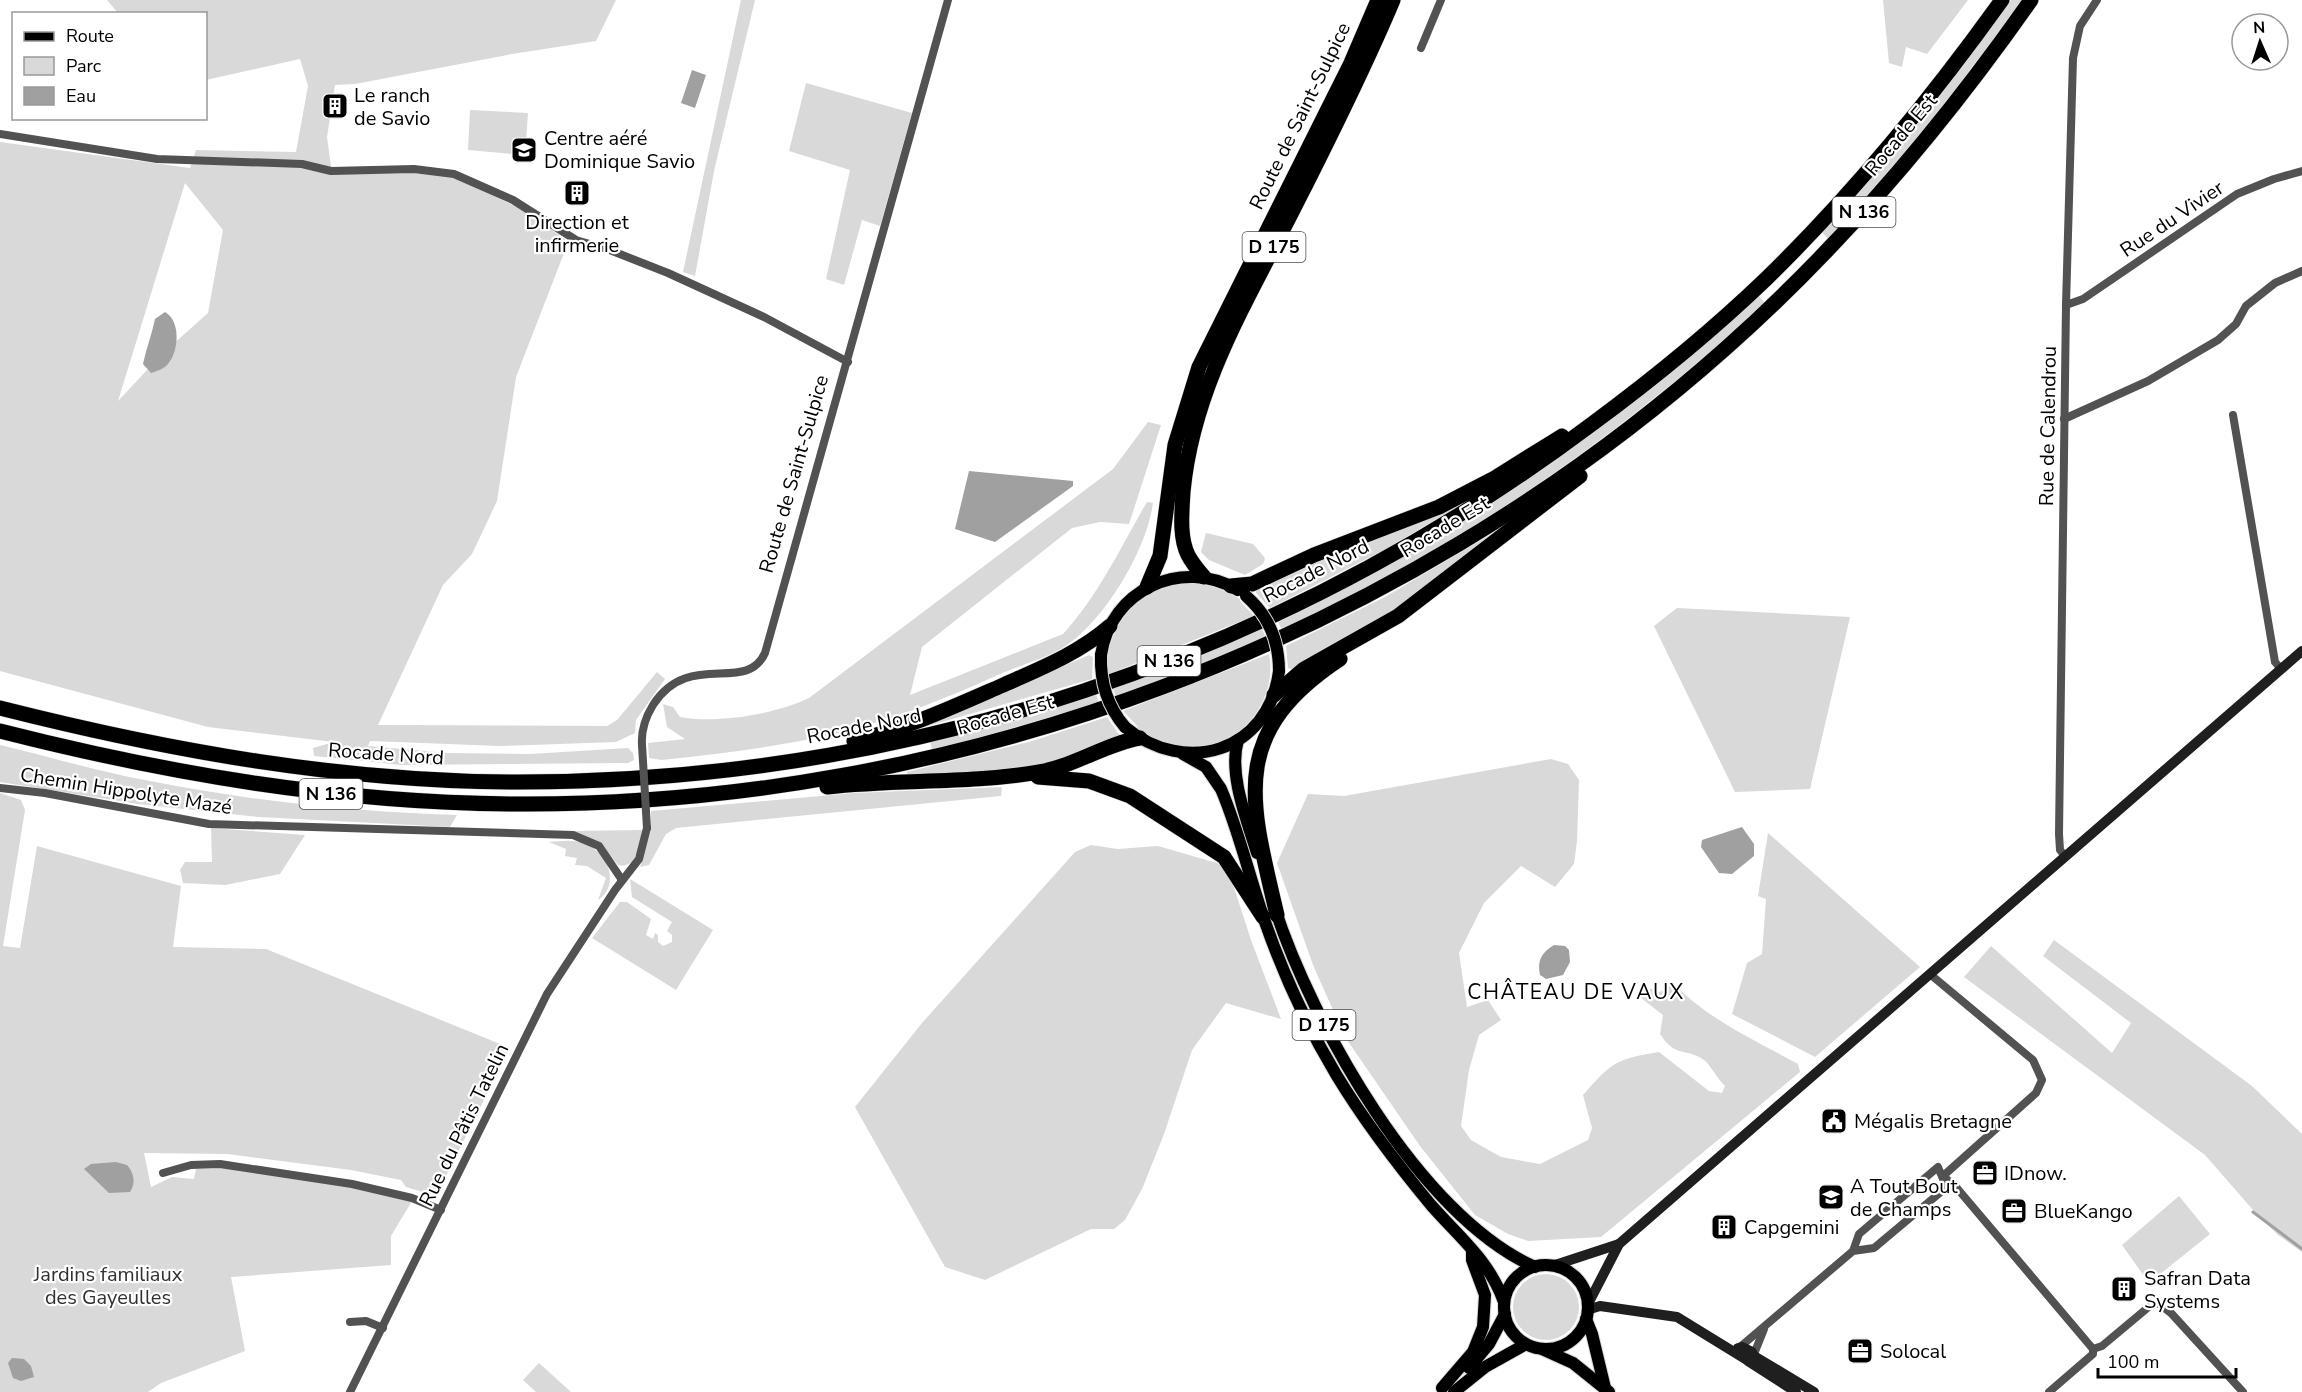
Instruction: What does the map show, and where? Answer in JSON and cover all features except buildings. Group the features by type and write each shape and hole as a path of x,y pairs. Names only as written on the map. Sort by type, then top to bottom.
{"highway":[{"name":"Route de Saint-Sulpice","path":"1147,587 1160,556 1175,445 1199,367 1351,63 1378,0"},
{"name":"Route de Saint-Sulpice","path":"1204,577 1187,554 1183,535 1182,503 1190,447 1203,396 1223,345 1364,68 1393,0"},
{"name":"Rocade Est","path":"1654,378 1765,280 1852,190 1928,99 2002,0"},
{"name":"Rocade Est","path":"669,798 796,783 948,753 1089,713 1196,674 1344,608 1459,544 1574,469 1668,397 1778,300 1872,202 1945,116 2031,0"},
{"path":"1231,586 1252,584 1314,555 1422,515 1454,500 1493,479 1654,378"},
{"name":"Rocade Nord","path":"0,708 149,743 314,770 391,777 503,782 621,779 774,764 878,746 981,722 1083,693 1259,624 1408,547 1534,468 1654,378"},
{"path":"1270,916 1255,806 1255,773 1263,744 1278,715 1296,692 1381,633 1398,616 1632,435 1668,397"},
{"path":"1274,695 1304,669 1398,616"},
{"path":"621,779 800,752 890,731 1051,663 1084,647 1110,626"},
{"name":"N 136","path":"0,731 189,774 391,800 514,804 669,798"},
{"path":"1017,776 1071,764 1140,738"},
{"path":"669,798 746,795 867,783 1017,776 1089,781 1130,796 1224,857 1270,916"}],"main road":[{"path":"1180,576 1204,577 1231,586 1246,596 1261,611 1272,629 1278,650 1279,671 1274,695 1261,719 1238,740 1212,751 1184,754 1162,750 1125,727 1105,693 1101,655 1110,626 1125,604 1147,587 1180,576"},
{"path":"1445,1391 1482,1355 1505,1308 1511,1283 1526,1270 1552,1266 1619,1244 2302,651"},
{"name":"D 175","path":"1238,740 1237,770 1245,812 1285,976 1310,1028 1366,1121 1403,1170 1490,1270 1505,1308"},
{"name":"D 175","path":"1184,754 1206,767 1221,789 1270,916 1325,1027 1378,1115 1445,1199 1480,1234 1507,1254 1536,1267"},
{"path":"1540,1348 1551,1348 1569,1342 1581,1330 1587,1311 1619,1244"},
{"path":"1445,1391 1473,1352 1483,1327 1485,1295 1472,1260 1472,1250"},
{"path":"1552,1266 1562,1268 1577,1279 1607,1390"},
{"path":"1587,1311 1600,1306 1636,1313 1677,1317 1814,1392"},
{"path":"1505,1308 1512,1331 1526,1344 1574,1363 1607,1390"},
{"path":"1445,1391 1526,1344"},
{"path":"1752,1357 1796,1392"}],"street":[{"name":"Route de Saint-Sulpice","path":"622,880 639,859 647,828 642,732 647,717 658,699 671,685 699,674 750,671 761,662 848,362 948,0"},
{"path":"1421,48 1441,0"},
{"name":"Rue de Calendrou","path":"2065,856 2060,850 2059,834 2066,305 2073,58 2080,26 2097,0"},
{"path":"0,134 157,159 302,164 331,171 414,169 454,174 513,200 576,240 607,249 668,273 764,317 848,362"},
{"name":"Rue du Vivier","path":"2066,305 2083,299 2237,194 2302,171"},
{"path":"2064,419 2148,381 2218,340 2236,324 2246,306 2275,283 2302,271"},
{"path":"2233,415 2276,662 2281,669"},
{"name":"Chemin Hippolyte Mazé","path":"0,788 45,793 209,824 573,836 599,846 622,880"},
{"name":"Rue du Pâtis Tatelin","path":"350,1392 547,994 622,880"},
{"path":"1931,975 2033,1060 2042,1080 2036,1093 1943,1176"},
{"path":"163,1173 191,1165 220,1164 352,1184 412,1198 441,1210"},
{"path":"1738,1350 1852,1251 1859,1234 1938,1167 1946,1186 1942,1191 1874,1248 1852,1251"},
{"path":"1943,1176 1956,1187 2093,1349 2093,1354 2049,1392"},
{"path":"2093,1349 2102,1346 2151,1305 2163,1305 2243,1392"},
{"path":"350,1322 366,1321 383,1328"},
{"path":"1752,1357 1764,1328"}],"green space":[{"path":"107,0 616,0 596,41 512,54 355,84 335,85 327,137 332,174 415,173 454,177 519,208 565,239 566,248 516,377 497,501 472,554 443,585 378,725 607,726 617,720 657,672 665,679 636,720 635,733 616,742 500,746 370,741 368,746 448,753 530,754 628,748 633,753 634,760 628,763 402,765 314,756 313,748 334,742 208,727 0,671 0,142 190,168 196,150 296,152 308,86 300,59 207,80 207,12 117,12","holes":["185,183 223,230 208,313 163,353 118,401"]},
{"path":"741,0 755,0 714,171 695,276 683,272"},
{"path":"1883,0 1968,0 1927,54 1906,47 1902,67 1889,63"},
{"path":"2011,0 2023,0 1910,149 1829,240 1822,232 1903,142"},
{"path":"806,83 912,113 880,226 862,220 844,285 826,279 850,170 789,151"},
{"path":"470,110 528,113 525,155 468,150"},
{"path":"1758,295 1765,303 1722,341 1634,414 1542,482 1396,573 1282,630 1278,622 1408,554 1530,476 1646,390"},
{"path":"1148,422 1161,425 1129,524 1100,522 1072,528 922,647 910,695 1063,634 1097,589 1147,502 1153,503 1143,541 1110,600 1082,633 1060,650 939,700 855,729 748,750 662,760 649,758 648,743 685,739 667,727 663,704 673,707 680,717 711,719 763,713 809,698 1113,469"},
{"path":"1466,502 1384,550 1270,608 1256,593 1283,575"},
{"path":"1515,520 1412,601 1294,670 1288,668 1286,646 1385,597"},
{"path":"1206,533 1253,544 1265,558 1263,564 1245,575 1209,560 1201,552"},
{"path":"1190,582 1216,588 1240,599 1254,616 1109,674 1107,663 1110,646 1123,618 1141,600 1152,593 1176,584"},
{"path":"1677,608 1850,617 1810,789 1735,792 1654,626"},
{"path":"1262,629 1266,638 1116,697 1113,689"},
{"path":"1269,654 1270,672 1267,691 1259,708 1248,723 1234,735 1218,744 1199,748 1168,744 1137,729 1138,727 1123,711"},
{"path":"1089,655 1093,657 1092,679 914,730"},
{"path":"1096,694 1099,703 932,751 930,741 1013,720"},
{"path":"1107,717 1120,736 1093,749 1027,770 907,776 907,772 1032,741"},
{"path":"0,745 131,777 264,800 341,808 457,815 450,827 259,817 138,804 0,782"},
{"path":"1551,759 1568,764 1579,780 1574,864 1555,887 1521,866 1484,903 1459,953 1467,1007 1488,1000 1501,1020 1479,1035 1469,1070 1461,1126 1471,1140 1501,1157 1540,1164 1588,1140 1592,1128 1583,1095 1601,1075 1624,1060 1659,1052 1709,1091 1722,1093 1725,1086 1706,1062 1698,1056 1671,1047 1660,1034 1663,1015 1641,998 1648,988 1660,992 1674,984 1717,1019 1798,1064 1800,1072 1601,1237 1528,1241 1508,1234 1475,1215 1420,1146 1345,1037 1313,965 1277,863 1308,794 1344,796"},
{"path":"1002,787 1001,796 676,828 666,834 649,865 640,867 651,831 651,811 854,793"},
{"name":"Jardins familiaux des Gayeulles","path":"0,793 21,800 25,810 3,946 20,948 37,846 181,886 173,947 266,949 510,1048 436,1196 406,1187 401,1180 351,1170 228,1154 144,1153 151,1187 172,1177 194,1179 196,1169 226,1168 346,1185 412,1201 391,1236 391,1265 231,1277 245,1351 161,1383 148,1392 0,1392"},
{"path":"211,828 305,835 280,874 225,885 183,883 180,870 185,862 212,862"},
{"path":"642,830 633,860 624,865 618,865 597,841 569,831"},
{"path":"1768,833 1920,967 1815,1057 1732,1014 1747,963 1762,954 1766,899 1758,896"},
{"path":"578,841 594,848 606,862 609,870 609,886 605,894 598,900 606,878 587,866 575,865 577,858 565,856 566,849 549,842"},
{"path":"1091,845 1118,849 1158,846 1227,866 1251,940 1281,1019 1226,1003 1192,1050 1164,1134 1142,1189 1125,1220 1114,1229 1091,1229 985,1280 945,1267 855,1107 922,1023 1075,852"},
{"path":"630,879 713,930 676,990 592,938 620,902 627,902 651,919 646,935 653,939 655,933 658,935 658,942 663,946 672,942 672,935 667,931 672,922 632,897"},
{"path":"2054,940 2252,1086 2302,1134 2302,1252 2278,1235 2253,1210 2205,1155 1964,977 1991,946 2112,1053 2131,1023 2043,956"},
{"path":"2179,1196 2210,1234 2149,1283 2122,1245"},
{"path":"1546,1274 1559,1276 1569,1284 1577,1294 1579,1307 1577,1320 1569,1330 1559,1338 1546,1340 1533,1338 1523,1330 1515,1320 1513,1307 1515,1294 1523,1284 1533,1276"},
{"path":"539,1363 571,1392 536,1392 523,1380"}],"water":[{"path":"692,70 706,75 695,108 681,103"},
{"path":"165,312 174,322 176,344 172,358 166,366 151,373 143,364 144,358 155,319"},
{"path":"969,471 1073,481 1073,486 995,542 955,529"},
{"path":"1742,827 1754,844 1754,856 1732,874 1719,873 1701,847 1702,840"},
{"path":"1554,945 1565,946 1569,950 1570,962 1563,975 1546,979 1540,975 1540,961 1543,954"},
{"path":"116,1162 127,1165 131,1171 134,1182 130,1192 109,1193 84,1169 91,1164"},
{"path":"12,1358 24,1359 31,1366 34,1377 21,1381 13,1378 8,1363"}],"waterway":[{"path":"2253,1212 2302,1249"}],"place":[{"name":"Le ranch de Savio","path":"335,106"},
{"name":"Centre aéré Dominique Savio","path":"524,150"},
{"name":"Direction et infirmerie","path":"577,193"},
{"name":"Mégalis Bretagne","path":"1834,1121"},
{"name":"IDnow.","path":"1985,1173"},
{"name":"A Tout Bout de Champs","path":"1831,1197"},
{"name":"BlueKango","path":"2014,1211"},
{"name":"Capgemini","path":"1724,1227"},
{"name":"Safran Data Systems","path":"2124,1289"},
{"name":"Solocal","path":"1860,1351"}],"district":[{"name":"CHÂTEAU DE VAUX","path":"1576,992"}]}
